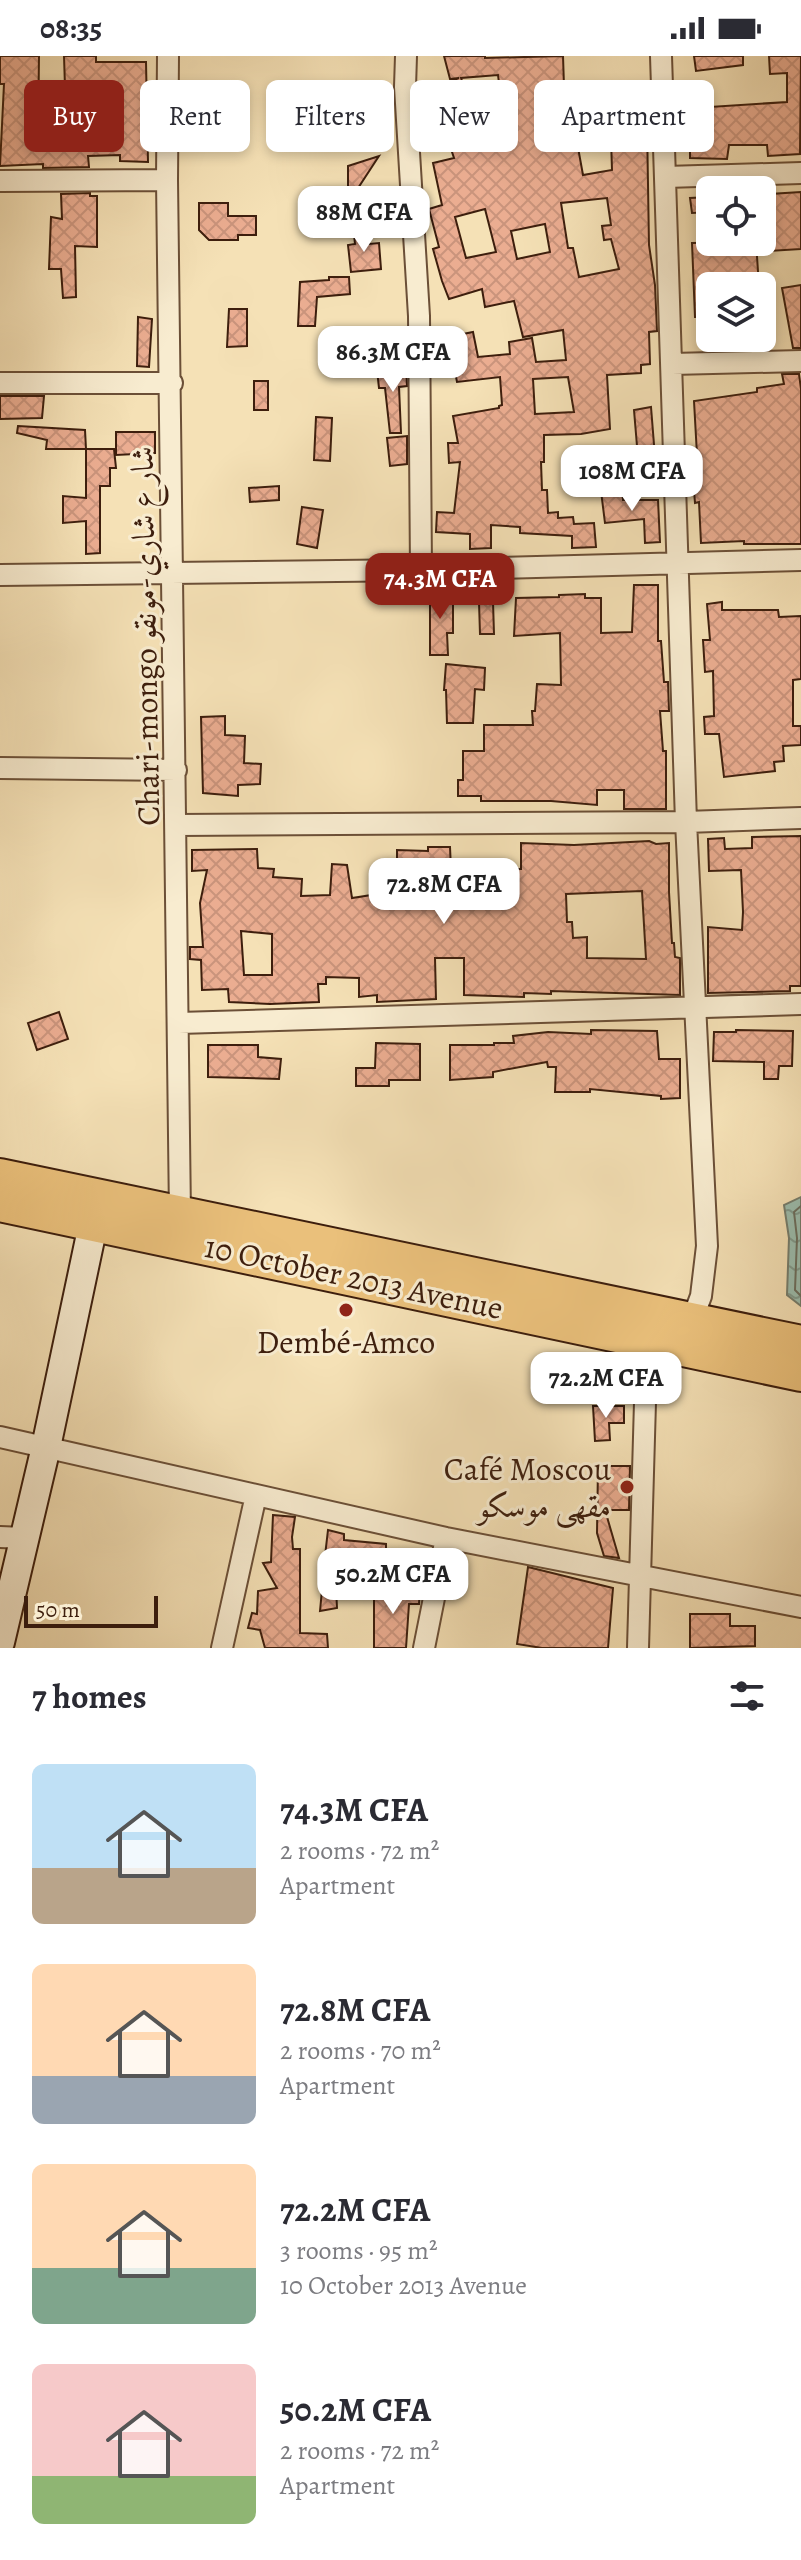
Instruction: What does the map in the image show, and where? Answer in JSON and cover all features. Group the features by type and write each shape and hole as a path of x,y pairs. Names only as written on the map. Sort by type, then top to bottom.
{"highway":[{"name":"10 October 2013 Avenue","path":"0,1177 96,1210 648,1326 687,1334 801,1344"},
{"name":"10 October 2013 Avenue","path":"0,1203 180,1215 648,1326"},
{"name":"10 October 2013 Avenue","path":"687,1334 801,1373"}],"street":[{"name":"Chari-mongo شار ع شاري-مونقو","path":"168,56 180,1215"},
{"path":"406,56 405,87 419,316 421,570"},
{"path":"661,56 686,822 707,1246 701,1296 687,1334"},
{"path":"666,177 801,173"},
{"path":"0,181 167,180"},
{"path":"672,364 801,361"},
{"path":"0,383 172,383"},
{"path":"0,575 421,570 801,560"},
{"path":"0,768 176,770"},
{"path":"177,825 686,822 801,818"},
{"path":"179,1023 801,1004"},
{"path":"0,1642 12,1538 46,1447 96,1210"},
{"path":"638,1648 648,1326"},
{"path":"0,1437 446,1538 801,1607"},
{"path":"222,1648 256,1495"},
{"path":"424,1648 446,1538"}],"water":[{"path":"801,1197 801,1306 787,1295 789,1238 784,1205"}],"building":[{"path":"0,56 39,56 39,80 24,80 24,152 124,152 124,80 65,80 64,56 96,56 96,62 146,62 146,80 140,80 140,152 148,152 148,162 120,161 120,155 88,156 89,167 43,168 43,164 0,166 4,84 0,84"},
{"path":"444,56 563,56 564,80 534,80 534,152 579,152 583,175 612,170 611,152 647,152 649,245 657,331 649,332 650,364 641,365 641,373 607,375 610,429 544,435 542,490 547,490 548,513 558,512 558,518 573,517 574,524 594,523 596,547 572,548 572,536 520,533 520,527 491,525 491,548 470,549 470,534 436,532 437,512 454,513 460,462 449,463 448,443 458,443 453,416 502,405 500,377 457,382 448,337 473,332 478,357 510,354 509,342 532,338 536,362 566,360 563,330 523,337 514,301 485,307 482,289 449,299 442,281 433,249 439,247 429,209 442,205 433,163 454,158 452,152 518,152 518,80 499,80 498,75 453,80 459,78 450,79","holes":["607,198 611,225 602,226 604,240 611,239 619,269 579,277 573,248 568,248 561,203","485,209 496,252 466,258 455,217","545,224 550,252 517,259 511,231","568,377 574,412 535,414 533,379"]},
{"path":"694,56 743,56 743,65 696,71"},
{"path":"769,56 801,56 800,154 768,156 767,145 729,145 727,159 690,158 690,152 714,152 714,107 787,102 787,73 770,74"},
{"path":"379,156 349,202 379,197 381,207 311,226 310,208 348,202 348,166"},
{"path":"801,192 801,249 776,251 776,194"},
{"path":"90,193 90,196 97,196 97,247 75,246 76,297 63,298 61,269 49,269 51,217 62,219 61,194"},
{"path":"690,198 696,198 696,213 692,213"},
{"path":"199,203 228,203 228,216 256,216 256,235 238,235 238,240 209,240 199,230"},
{"path":"368,232 369,244 379,243 381,269 351,272 348,245 355,244 354,234"},
{"path":"692,243 696,243 696,256 757,256 758,272 696,272 696,317 695,317"},
{"path":"329,277 349,277 350,294 317,297 315,326 298,326 300,282 329,280"},
{"path":"801,285 801,348 793,348 782,288"},
{"path":"229,309 247,309 247,346 227,347"},
{"path":"138,317 152,319 149,367 137,366"},
{"path":"406,367 407,386 399,387 401,433 390,433 385,388 379,388 377,370"},
{"path":"782,374 799,374 801,389 801,544 744,544 744,541 701,543 699,502 695,503 694,491 693,467 696,467 697,455 694,401 757,392 757,388 784,384"},
{"path":"254,381 268,381 268,410 254,410"},
{"path":"0,396 44,396 42,418 0,419"},
{"path":"651,407 655,457 638,458 634,410"},
{"path":"316,417 332,418 330,461 314,460"},
{"path":"18,426 85,430 86,449 46,449 47,440 17,433"},
{"path":"116,432 155,432 155,453 116,455"},
{"path":"407,436 407,464 390,466 387,438"},
{"path":"86,449 114,449 116,468 110,468 110,486 100,486 100,553 86,554 86,521 63,523 63,496 86,498"},
{"path":"279,486 279,500 250,502 249,488"},
{"path":"622,489 623,500 658,500 660,542 645,543 644,519 605,523 601,491"},
{"path":"302,507 323,510 317,548 297,544"},
{"path":"634,585 658,585 658,641 661,641 664,682 668,682 669,711 660,711 663,751 666,751 666,809 624,809 624,790 597,790 597,805 551,801 481,801 481,796 458,796 458,780 463,780 463,751 484,751 484,725 533,725 537,684 561,685 560,633 514,636 516,598 585,594 585,598 601,598 601,633 632,632"},
{"path":"430,590 450,590 453,633 447,633 448,655 430,655"},
{"path":"479,602 493,602 494,634 480,634"},
{"path":"722,602 722,610 778,610 779,617 801,616 801,679 793,680 793,726 801,726 801,745 783,746 784,761 774,762 775,771 724,777 719,734 705,734 704,717 714,716 713,671 705,672 703,640 710,640 707,604"},
{"path":"446,664 485,668 484,690 475,689 473,723 447,723 444,690"},
{"path":"225,716 225,735 245,736 244,763 261,764 260,784 238,785 238,796 203,793 201,717"},
{"path":"801,836 801,986 790,986 790,991 708,993 708,927 742,930 743,912 741,870 709,871 708,839 724,838 725,849 752,848 752,837"},
{"path":"649,841 669,843 672,943 675,957 680,958 680,995 551,991 551,994 524,993 524,997 464,995 464,958 435,958 436,999 377,1002 377,995 359,997 359,978 326,977 326,984 318,984 319,1002 229,1002 228,989 202,990 201,960 190,959 190,947 203,947 200,903 207,870 192,871 192,850 257,849 258,868 274,869 273,877 302,879 301,896 330,895 332,864 347,865 352,898 397,891 397,850 428,851 428,847 450,847 451,869 521,869 521,843 574,845","holes":["642,891 646,959 587,958 587,937 573,938 572,922 567,922 566,894","241,931 272,934 272,975 244,975"]},
{"path":"59,1012 68,1039 37,1050 28,1023"},
{"path":"591,1030 657,1031 659,1059 680,1059 680,1098 661,1099 661,1096 590,1089 590,1092 555,1092 556,1067 548,1067 547,1062 493,1072 493,1077 450,1080 450,1045 514,1043 513,1036 548,1032 591,1034"},
{"path":"793,1031 792,1066 779,1066 778,1079 764,1079 764,1062 713,1061 714,1032"},
{"path":"376,1043 420,1044 420,1080 389,1080 389,1086 356,1086 356,1068 375,1068"},
{"path":"208,1045 258,1045 258,1057 281,1059 279,1079 208,1077"},
{"path":"570,1363 592,1366 590,1380 568,1377"},
{"path":"593,1406 624,1406 624,1423 609,1423 610,1440 595,1441"},
{"path":"598,1466 630,1466 629,1510 605,1510 619,1558 604,1556 597,1533"},
{"path":"273,1515 295,1517 292,1537 293,1549 300,1549 300,1633 327,1634 328,1648 265,1648 260,1630 248,1628 252,1613 257,1614 258,1591 277,1588 263,1563 271,1562"},
{"path":"328,1530 344,1534 344,1540 386,1544 386,1552 325,1556"},
{"path":"528,1567 613,1588 608,1648 542,1648 517,1644"},
{"path":"336,1587 337,1608 320,1611 322,1590"},
{"path":"374,1588 420,1589 419,1604 409,1604 406,1648 374,1648"},
{"path":"690,1614 730,1614 730,1626 755,1626 755,1646 690,1648"}],"place":[{"name":"Dembé-Amco","path":"346,1310"},
{"name":"Café Moscou مقهى موسكو","path":"627,1487"}]}
